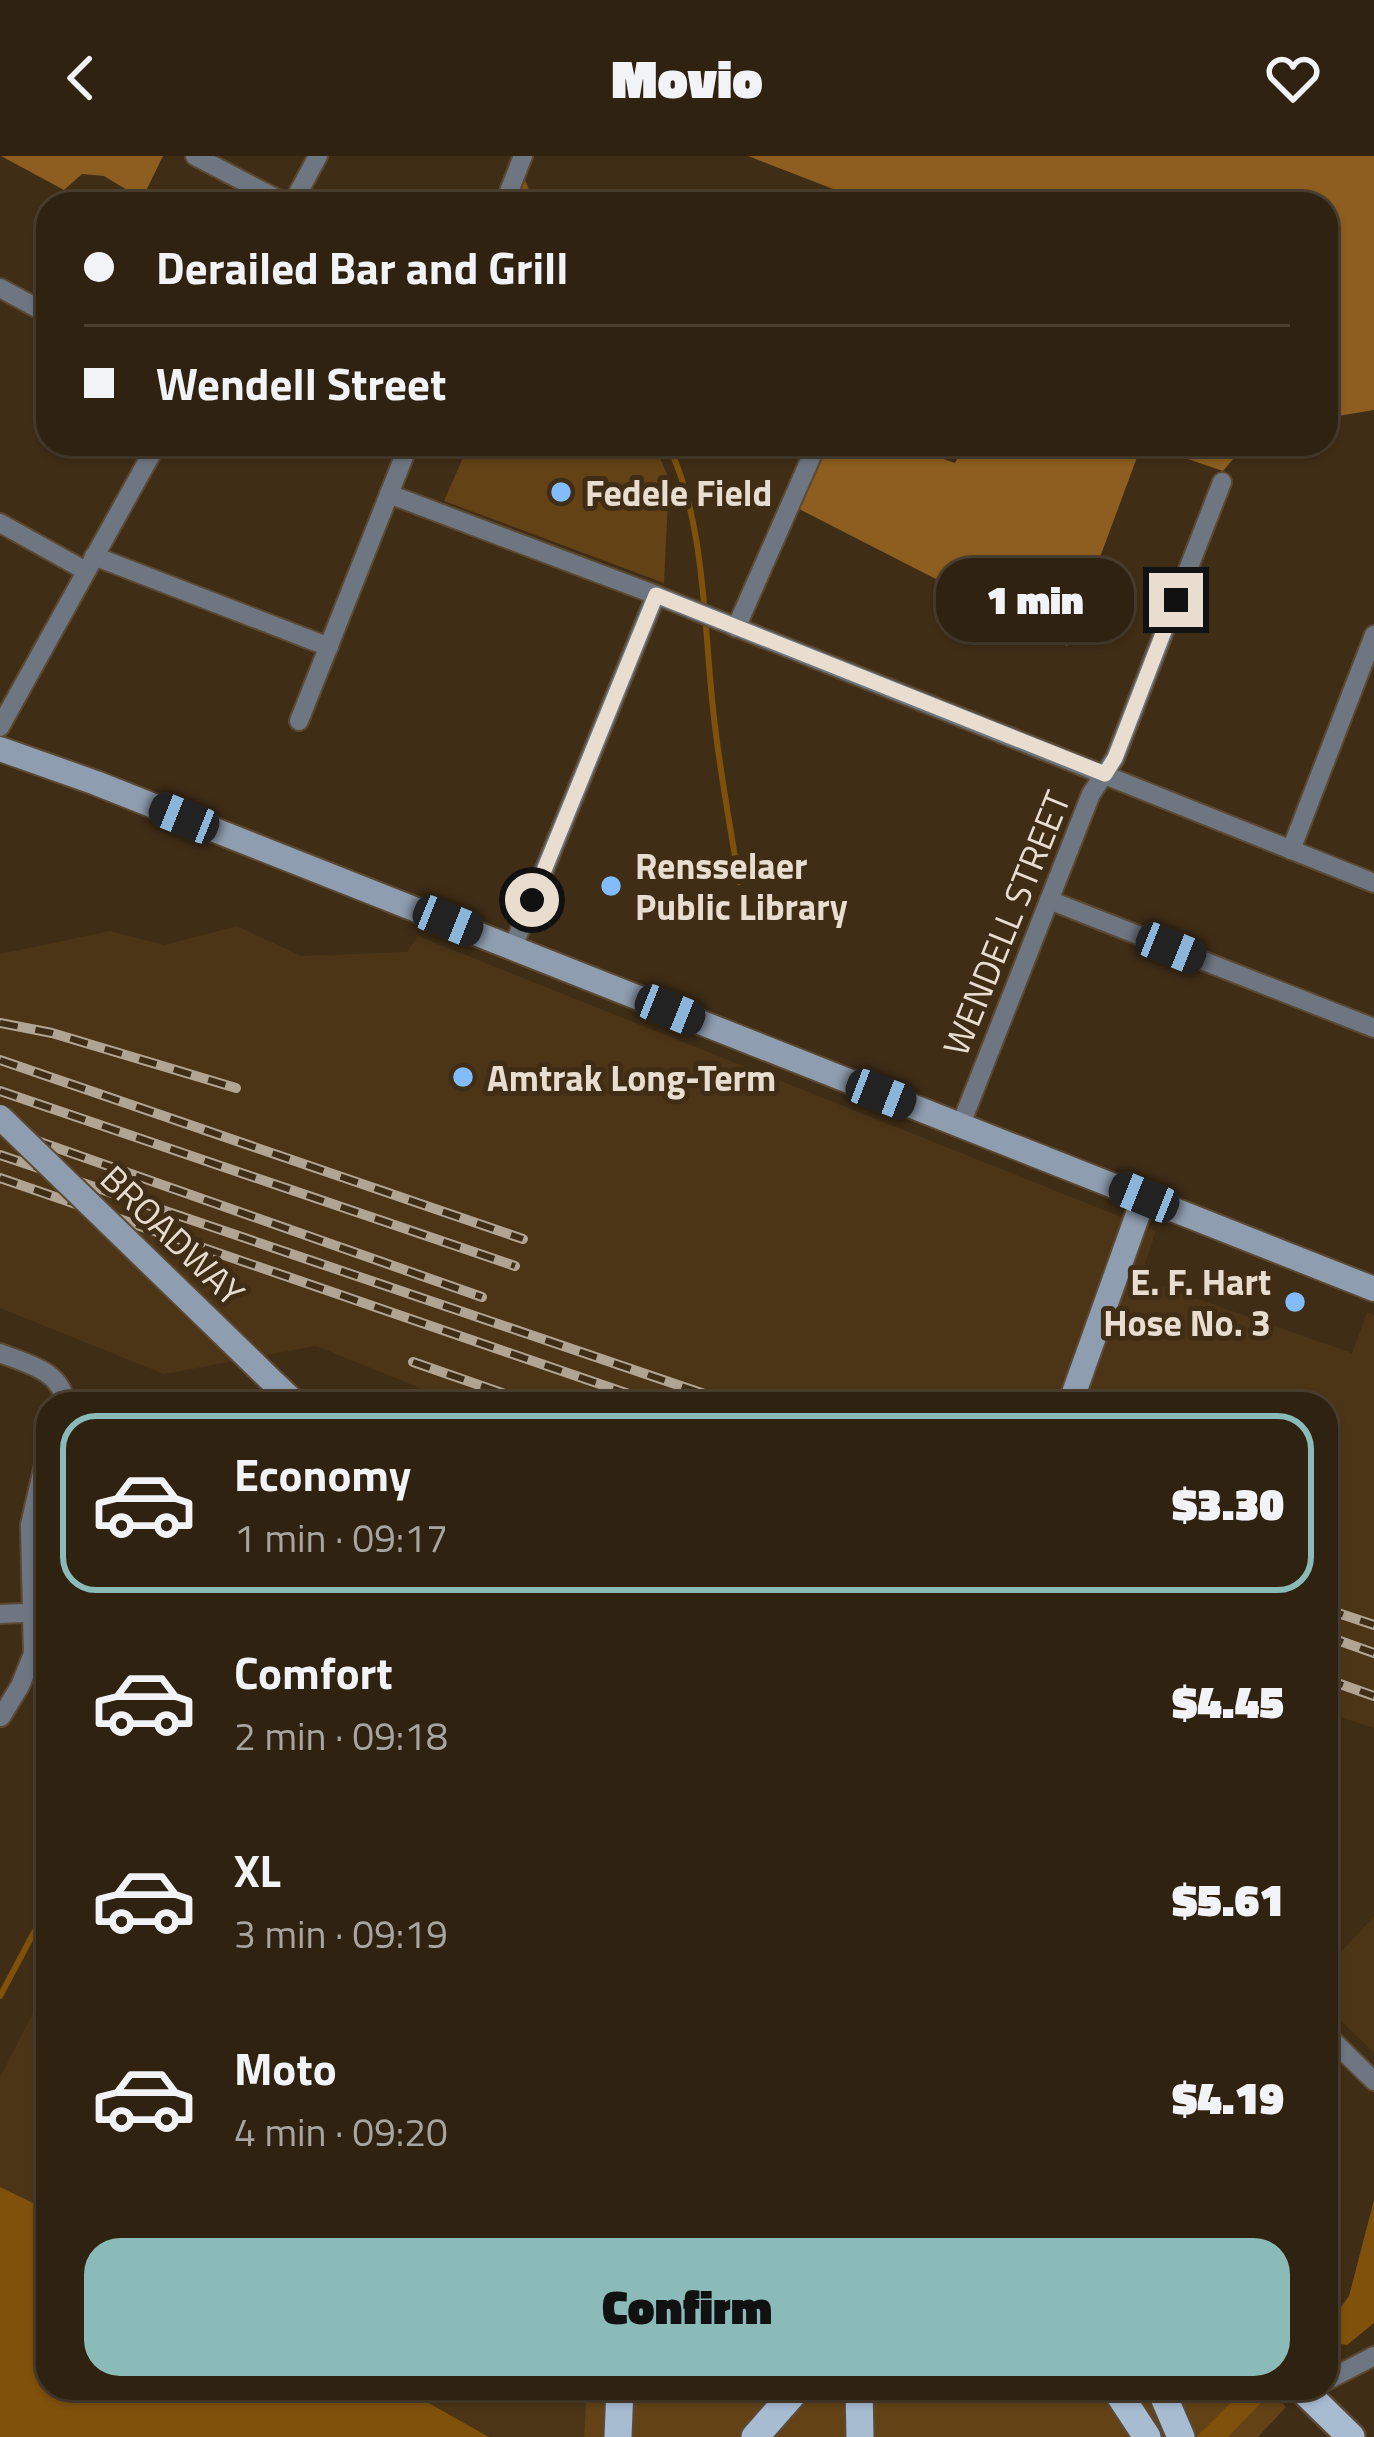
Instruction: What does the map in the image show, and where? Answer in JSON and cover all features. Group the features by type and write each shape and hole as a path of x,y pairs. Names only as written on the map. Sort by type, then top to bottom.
{"main road":[{"path":"618,2437 620,2400"},
{"path":"755,2437 787,2400"},
{"path":"860,2400 860,2437"},
{"path":"1123,2400 1148,2437"},
{"path":"1165,2400 1181,2437"},
{"path":"1320,2400 1352,2437"}],"street":[{"path":"195,156 266,192"},
{"path":"296,192 319,156"},
{"path":"508,192 523,156"},
{"path":"0,288 36,308"},
{"path":"0,727 150,456"},
{"path":"299,721 404,456"},
{"path":"729,625 811,456"},
{"name":"WENDELL STREET","path":"961,1124 1091,794 1115,758 1222,482"},
{"path":"389,494 656,595 1374,883"},
{"path":"0,523 90,563 328,647"},
{"path":"513,947 656,595"},
{"path":"1291,850 1374,635"},
{"path":"0,749 1374,1288"},
{"path":"1049,900 1374,1028"},
{"name":"BROADWAY","path":"0,1117 283,1392"},
{"path":"1074,1392 1144,1197"},
{"path":"0,1353 54,1377 63,1392"},
{"path":"36,1499 30,1525 36,1577"},
{"path":"0,1615 36,1612"},
{"path":"1,1717 30,1666 36,1634"},
{"path":"1338,2046 1374,2081"},
{"path":"1338,2374 1374,2356"}],"shaded area":[{"path":"1,156 163,156 145,192 130,192 104,176 82,174 64,190"},
{"path":"748,156 1374,156 1374,410 1338,416 1338,192 841,192"},
{"name":"Fedele Field","path":"464,456 659,456 669,479 664,583 444,501"},
{"path":"823,456 935,456 955,463 958,456 1138,456 1067,646 799,509"},
{"path":"1179,456 1236,456 1223,471"},
{"path":"237,926 301,956 407,952 418,936 1156,1231 1140,1279 1352,1353 1367,1313 1374,1315 1374,1728 1338,1716 1338,1392 430,1392 316,1346 164,1374 0,1308 0,954 110,931 164,945"},
{"path":"1374,1916 1374,2053 1338,2018 1338,1955"},
{"path":"36,2008 36,2204 0,2187 0,2077"},
{"path":"0,2187 36,2204 36,2400 423,2400 489,2437 0,2437"},
{"path":"1374,2200 1374,2323 1347,2345 1338,2343 1338,2311 1349,2296"},
{"path":"423,2400 586,2400 584,2437 489,2437"},
{"path":"586,2400 1279,2400 1286,2407 1258,2437 584,2437"},
{"path":"1234,2400 1263,2400 1228,2437 1196,2437"}],"waterway":[{"path":"520,176 527,192"},
{"path":"673,456 697,546 715,726 739,882"},
{"path":"0,1996 36,1928"}],"railway":[{"path":"0,1023 52,1033 236,1088"},
{"path":"0,1060 523,1239"},
{"path":"0,1091 515,1266"},
{"path":"0,1128 482,1297"},
{"path":"0,1155 699,1392"},
{"path":"0,1178 623,1392"},
{"path":"413,1362 499,1392"},
{"path":"1338,1613 1374,1625"},
{"path":"1338,1640 1374,1653"},
{"path":"1338,1683 1374,1696"}],"place":[{"name":"Fedele Field","path":"561,492"},
{"name":"Rensselaer Public Library","path":"611,886"},
{"name":"Amtrak Long-Term","path":"463,1077"},
{"name":"E. F. Hart Hose No. 3","path":"1295,1302"}],"route":[{"path":"532,900 656,595 1105,774 1176,600"}]}
